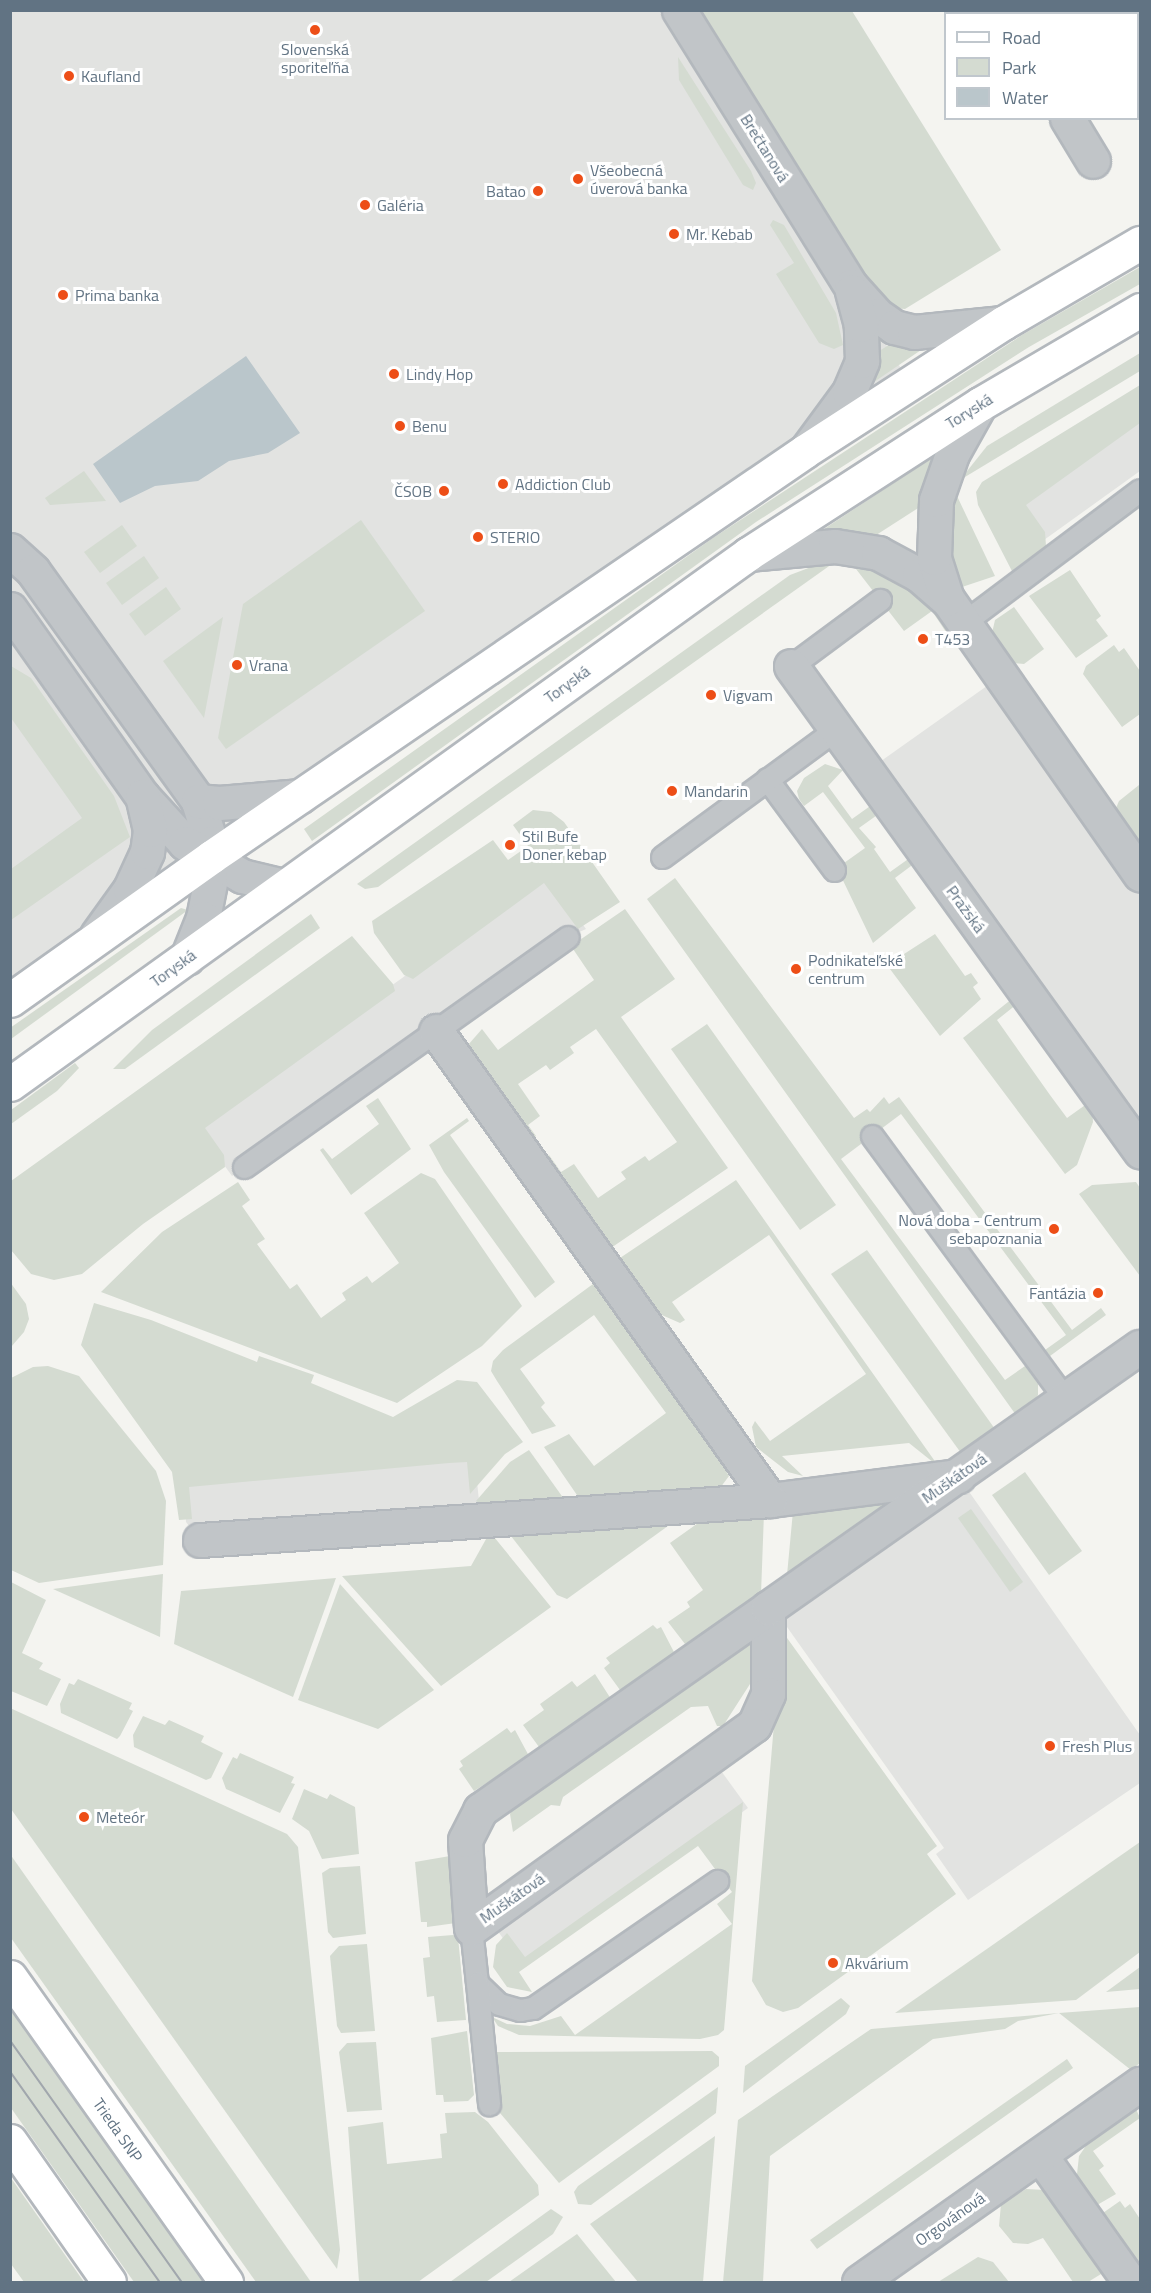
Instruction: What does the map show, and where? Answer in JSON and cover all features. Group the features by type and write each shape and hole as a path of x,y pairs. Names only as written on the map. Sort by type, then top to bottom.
{"street":[{"name":"Brečtanová","path":"679,10 851,286"},
{"path":"1068,120 1093,160"},
{"path":"10,1000 211,857 805,451 1003,323 1140,243"},
{"path":"851,286 890,325 914,332 1003,323"},
{"path":"805,451 849,392 862,361 861,325 851,286"},
{"name":"Toryská","path":"10,1084 748,554 980,404 1140,310"},
{"path":"956,611 934,558 936,500 952,454 980,404"},
{"path":"748,554 835,546 878,553 919,575 956,611 1140,874"},
{"path":"18,565 198,801 210,837 211,857 207,902 187,958"},
{"path":"10,609 142,796 185,843 258,882 284,886"},
{"name":"Pražská","path":"791,666 1140,1151"},
{"path":"95,938 130,889 147,852 150,830 142,796"},
{"path":"198,801 219,803 301,796"},
{"path":"436,1031 770,1500"},
{"name":"Muškátová","path":"471,1928 465,1840 480,1810 1140,1347"},
{"path":"200,1540 770,1500 958,1476"},
{"name":"Muškátová","path":"471,1928 754,1725 768,1694 768,1608"},
{"name":"Trieda SNP","path":"10,1977 226,2283"},
{"name":"Orgovánová","path":"859,2283 1140,2084"},
{"path":"10,2142 109,2283"},
{"path":"1040,2155 1130,2283"}],"lane":[{"path":"956,611 1140,490"},
{"path":"791,666 880,600"},
{"path":"662,857 836,729"},
{"path":"767,779 834,870"},
{"path":"244,1167 568,937"},
{"path":"872,1136 1066,1400"},
{"path":"477,1983 499,2004 509,2007 533,2008 545,2004 717,1881"},
{"path":"471,1928 489,2104"}],"shaded area":[{"path":"11,11 679,11 910,383 11,1000"},
{"path":"1140,416 1140,471 1044,540 1019,503"},
{"path":"1001,676 1140,874 1140,1151 867,771"},
{"path":"547,874 586,929 568,937 232,1176 196,1126"},
{"path":"474,1453 481,1520 200,1540 186,1522 184,1480"},
{"path":"958,1476 1140,1735 1140,1783 968,1900 936,1854 944,1848 787,1627 768,1608"},
{"path":"711,1757 748,1808 524,1968 487,1916"}],"green space":[{"path":"699,11 852,11 1001,250 905,309 893,308 875,297"},
{"path":"678,57 751,171 756,183 753,190 743,185 679,80"},
{"path":"773,220 784,225 836,313 843,345 834,349 819,343 776,274 794,263 770,225"},
{"path":"1140,267 1140,284 1029,347 756,522 312,841 304,829 713,538 1022,335"},
{"path":"944,335 852,397 873,355 895,341"},
{"path":"1140,353 1140,371 960,480 987,446"},
{"path":"1140,385 1140,423 1026,505 1045,532 1046,546 1014,575 978,505 976,492 982,482"},
{"path":"936,455 926,503 870,539 824,533 824,529"},
{"path":"84,471 106,501 50,505 45,498"},
{"path":"957,496 995,576 962,587 957,584 950,559 949,518"},
{"path":"361,520 425,611 226,749 218,738 243,604"},
{"path":"122,525 137,546 100,573 84,552"},
{"path":"144,556 159,578 122,605 106,583"},
{"path":"819,564 832,564 378,887 365,889 357,884 790,575"},
{"path":"856,569 886,572 922,594 959,640 954,644 932,611 904,631"},
{"path":"1070,570 1101,616 1096,620 1108,636 1076,658 1029,596"},
{"path":"166,587 181,609 145,636 129,614"},
{"path":"1014,607 1044,649 1024,664 1013,663 992,633 995,620"},
{"path":"223,617 204,718 163,661"},
{"path":"1114,645 1119,652 1124,648 1140,671 1140,714 1122,727 1083,674 1086,666"},
{"path":"11,666 31,678 114,796 130,837 11,920 11,869 82,818 11,718"},
{"path":"825,764 843,770 828,786 852,819 873,804 880,813 859,828 876,847 874,849 890,872 911,857 915,863 895,878 916,908 873,943 837,868 865,848 823,792 804,806 799,799 797,791 804,778"},
{"path":"1139,785 1140,846 1116,808 1119,801"},
{"path":"533,810 551,812 564,822 620,902 578,929 544,883 413,979 404,975 374,933 372,921 493,840 508,860 528,846 513,825"},
{"path":"675,878 854,1118 867,1109 870,1112 884,1097 889,1104 899,1097 1072,1330 1101,1308 1106,1315 1050,1356 1045,1350 1066,1335 901,1114 841,1159 1005,1380 1025,1366 1038,1384 1038,1395 1033,1403 1016,1415 647,899"},
{"path":"181,908 188,910 11,1039 10,1028"},
{"path":"625,909 675,979 621,1017 728,1168 608,1250 542,1160 549,1155 561,1172 574,1164 598,1198 626,1179 621,1172 645,1156 649,1161 677,1142 596,1029 570,1047 574,1053 550,1070 546,1065 518,1084 540,1116 528,1125 536,1136 528,1143 468,1056 468,1045 482,1029 498,1050 594,980 571,946"},
{"path":"311,914 320,928 125,1069 113,1069 152,1030"},
{"path":"935,934 965,976 971,973 978,983 973,987 981,999 940,1036 887,965"},
{"path":"352,936 393,984 395,991 205,1128 224,1155 225,1167 143,1224 82,1274 54,1280 31,1274 11,1250 11,1181"},
{"path":"1013,998 1017,1004 997,1020 1050,1095 1067,1118 1088,1103 1092,1108 1093,1122 1077,1165 1065,1174 963,1038"},
{"path":"707,1024 836,1205 800,1230 671,1049"},
{"path":"75,1063 79,1068 57,1091 11,1124 11,1110"},
{"path":"378,1098 411,1149 351,1195 320,1150 323,1148 332,1159 379,1124 366,1106"},
{"path":"467,1118 469,1121 450,1135 555,1282 535,1298 444,1172 429,1145"},
{"path":"421,1173 435,1179 522,1306 482,1346 397,1403 101,1292 162,1232 238,1182 250,1200 242,1206 265,1239 257,1244 290,1289 297,1284 321,1318 346,1300 342,1293 367,1276 372,1283 399,1263 364,1213"},
{"path":"736,1180 939,1467 909,1443 782,1456 803,1476 788,1472 756,1447 752,1427 755,1421 770,1441 866,1374 769,1235 672,1302 685,1320 680,1323 655,1312 617,1260"},
{"path":"1136,1182 1140,1188 1140,1276 1079,1194 1092,1185"},
{"path":"867,1250 995,1429 961,1453 831,1274"},
{"path":"10,1282 26,1304 29,1319 24,1332 11,1347"},
{"path":"593,1284 725,1469 729,1476 720,1488 579,1498 544,1447 569,1434 594,1466 666,1413 594,1315 520,1369 545,1403 541,1407 556,1426 532,1434 497,1381 491,1371 493,1361 503,1350"},
{"path":"94,1303 151,1320 257,1362 259,1356 314,1375 311,1383 393,1417 457,1380 477,1382 523,1442 505,1454 470,1494 467,1462 449,1463 189,1487 192,1519 179,1520 172,1472 81,1345"},
{"path":"48,1366 79,1376 156,1471 166,1501 163,1565 39,1583 11,1570 11,1378 33,1367"},
{"path":"529,1450 564,1499 485,1506 476,1501 510,1462"},
{"path":"1025,1472 1082,1551 1049,1575 992,1495"},
{"path":"888,1504 818,1553 787,1575 793,1511"},
{"path":"971,1509 1023,1582 1010,1592 958,1518"},
{"path":"764,1513 761,1594 685,1644 668,1622 690,1607 687,1602 703,1590 670,1543 708,1516"},
{"path":"679,1518 567,1599 557,1595 507,1531"},
{"path":"490,1532 551,1607 441,1686 342,1576 471,1566"},
{"path":"163,1574 160,1637 53,1589"},
{"path":"336,1578 293,1697 174,1644 181,1591"},
{"path":"11,1582 46,1600 22,1653 43,1663 39,1669 61,1679 47,1706 11,1691"},
{"path":"340,1584 434,1690 378,1729 298,1700"},
{"path":"653,1625 657,1629 661,1627 675,1654 620,1690 604,1668 610,1663 606,1658"},
{"path":"782,1631 937,1846 927,1854 956,1894 798,2008 783,2012 766,2005 752,1981"},
{"path":"757,1635 750,1684 723,1726 717,1726 708,1706 691,1707 563,1797 560,1806 551,1805 513,1832 510,1814 515,1802 526,1799"},
{"path":"595,1674 611,1699 539,1747 523,1725 544,1710 540,1704 572,1681 577,1687"},
{"path":"78,1679 132,1703 129,1709 133,1711 117,1739 61,1713 60,1704 69,1683 74,1685"},
{"path":"10,1708 287,1834 298,1847 340,2250 337,2269 11,1809"},
{"path":"143,1716 165,1725 169,1720 204,1736 201,1742 223,1753 211,1778 206,1780 134,1747 133,1735"},
{"path":"507,1728 511,1733 515,1730 529,1756 474,1791 459,1769 463,1766 460,1761"},
{"path":"240,1753 294,1777 291,1783 295,1784 280,1813 226,1789 222,1778 233,1757 237,1759"},
{"path":"304,1789 327,1799 330,1794 355,1807 359,1854 322,1859 309,1831 292,1819"},
{"path":"743,1802 724,2030 718,2035 700,2039 519,2035 498,2026 492,2017 507,2024 530,2026 561,2016 575,2035 732,1924 717,1904 732,1892 698,1846 519,1972 532,1992 507,1987 493,1967 496,1945 507,1933 525,1957"},
{"path":"1140,1842 1140,1952 1076,2000 895,2013"},
{"path":"10,1854 311,2282 256,2282 11,1938"},
{"path":"450,1856 456,1923 427,1927 427,1922 421,1922 415,1862"},
{"path":"360,1866 366,1934 333,1938 328,1932 322,1873 330,1868"},
{"path":"453,1935 458,1937 466,2020 437,2022 434,1996 427,1997 423,1958 430,1957 428,1937"},
{"path":"367,1944 375,2031 341,2033 337,2026 330,1956 339,1946"},
{"path":"1140,1967 1140,1989 1106,1992"},
{"path":"841,1998 850,2006 846,2014 743,2093 745,2066"},
{"path":"10,2004 208,2282 134,2282 11,2108"},
{"path":"1140,2007 1140,2063 1131,2070 1059,2013"},
{"path":"1059,2013 1018,2021 1005,2029 933,2039 770,2156 763,2282 723,2282 738,2120 871,2029"},
{"path":"467,2031 474,2095 468,2101 444,2102 443,2095 436,2095 431,2038"},
{"path":"376,2042 382,2110 347,2112 339,2052 347,2043"},
{"path":"712,2051 719,2057 719,2066 559,2183 500,2113 494,2052"},
{"path":"1067,2059 1073,2068 817,2249 810,2240"},
{"path":"718,2087 716,2113 591,2205 578,2204 574,2192 578,2186"},
{"path":"1135,2107 1140,2118 1093,2151 1104,2166 1099,2170 1116,2194 1092,2208 1076,2183 1079,2156 1090,2140"},
{"path":"475,2112 488,2122 538,2185 539,2195 418,2282 359,2282 348,2127 383,2122 387,2164 442,2158 440,2134 447,2133 445,2113"},
{"path":"715,2136 703,2282 638,2282 590,2224"},
{"path":"11,2178 84,2282 24,2282 11,2264"},
{"path":"1026,2189 1045,2190 1106,2271 1088,2282 1073,2282 1043,2238 1028,2244 1013,2243 999,2226 1001,2204"},
{"path":"1120,2201 1125,2208 1130,2204 1140,2219 1140,2269 1100,2215"},
{"path":"551,2209 563,2217 553,2234 486,2282 450,2282"},
{"path":"577,2234 616,2282 509,2282 557,2248"},
{"path":"978,2257 993,2262 1009,2282 938,2282"}],"water":[{"path":"246,356 300,433 268,453 229,461 198,481 155,486 120,503 93,464"}],"tram line":[{"path":"10,2040 182,2282"},
{"path":"10,2071 160,2282"}],"place":[{"name":"Slovenská sporiteľňa","path":"315,30"},
{"name":"Kaufland","path":"69,76"},
{"name":"Všeobecná úverová banka","path":"578,179"},
{"name":"Batao","path":"538,191"},
{"name":"Galéria","path":"365,205"},
{"name":"Mr. Kebab","path":"674,234"},
{"name":"Prima banka","path":"63,295"},
{"name":"Lindy Hop","path":"394,374"},
{"name":"Benu","path":"400,426"},
{"name":"Addiction Club","path":"503,484"},
{"name":"ČSOB","path":"444,491"},
{"name":"STERIO","path":"478,537"},
{"name":"T453","path":"923,639"},
{"name":"Vrana","path":"237,665"},
{"name":"Vigvam","path":"711,695"},
{"name":"Mandarin","path":"672,791"},
{"name":"Stil Bufe Doner kebap","path":"510,845"},
{"name":"Podnikateľské centrum","path":"796,969"},
{"name":"Nová doba - Centrum sebapoznania","path":"1054,1229"},
{"name":"Fantázia","path":"1098,1293"},
{"name":"Fresh Plus","path":"1050,1746"},
{"name":"Meteór","path":"84,1817"},
{"name":"Akvárium","path":"833,1963"}]}
